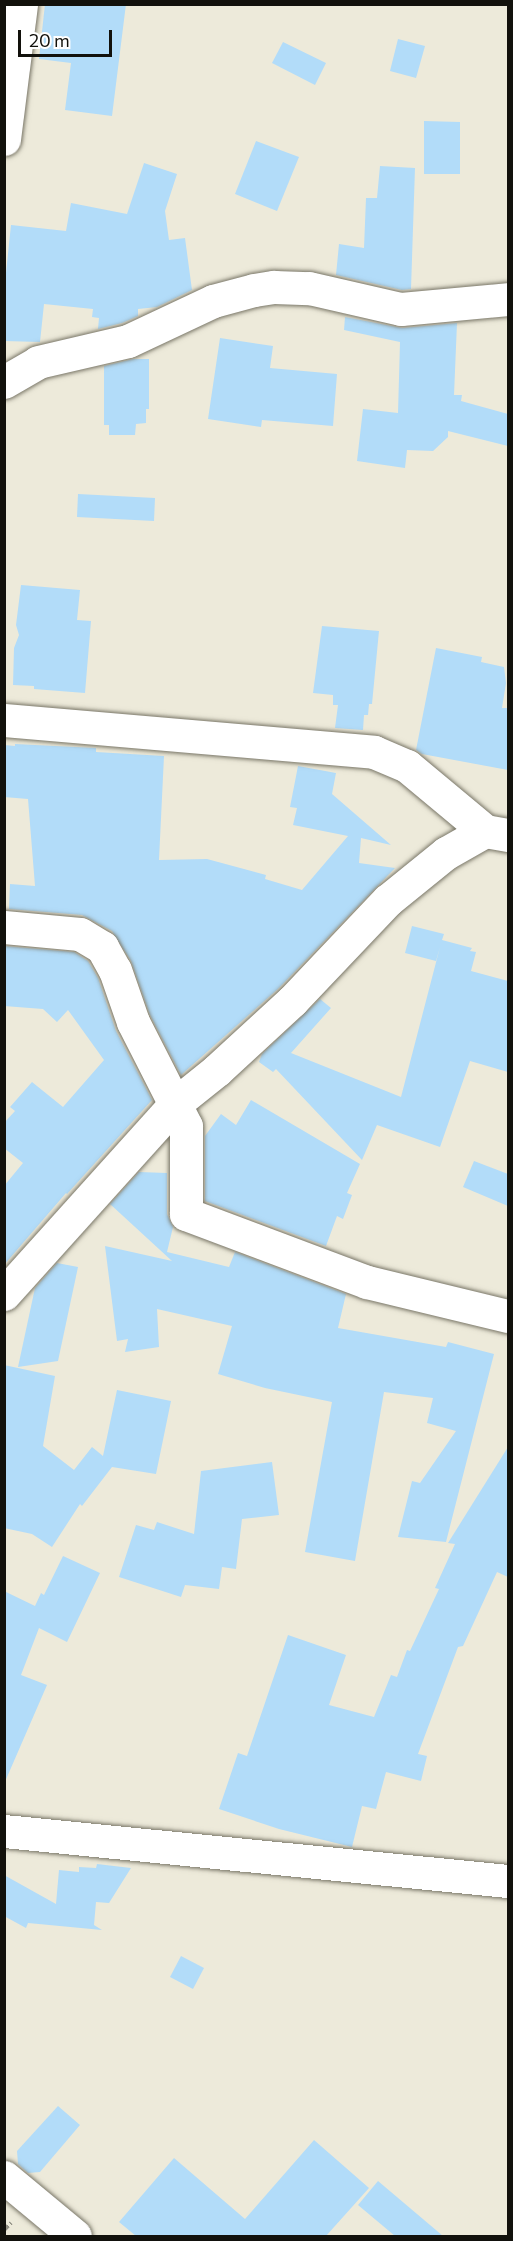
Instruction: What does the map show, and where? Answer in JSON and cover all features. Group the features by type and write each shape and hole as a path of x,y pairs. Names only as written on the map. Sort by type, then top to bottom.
{"street":[{"path":"4,138 21,4"},
{"path":"4,382 38,362 128,341 213,301 254,290 274,287 309,288 401,309 508,299"},
{"path":"4,720 374,752 407,766 497,833"},
{"path":"4,1294 176,1103 217,1070 292,1001 388,900 446,853 497,833"},
{"path":"4,927 80,934 102,947 115,970 133,1022 186,1126 186,1214 367,1282 508,1316"},
{"path":"4,1831 508,1881"},
{"path":"4,2177 75,2236"}],"building":[{"path":"45,4 126,4 112,116 65,110 71,63 39,59"},
{"path":"398,39 425,46 416,78 390,71"},
{"path":"283,42 326,63 315,85 272,63"},
{"path":"424,121 460,122 460,174 424,174"},
{"path":"256,141 299,157 277,211 235,194"},
{"path":"144,163 177,174 165,211 169,240 185,238 192,290 157,307 138,309 138,316 122,323 98,329 99,318 92,317 93,309 44,304 40,342 4,341 4,292 11,225 66,231 71,203 127,214"},
{"path":"380,166 415,168 411,289 402,290 336,275 339,244 364,248 366,198 377,198"},
{"path":"345,317 402,328 457,323 454,395 462,395 461,401 508,414 508,446 448,431 448,437 433,451 407,450 405,468 357,461 363,409 398,413 400,342 344,330"},
{"path":"220,338 273,346 270,368 337,374 333,426 262,420 261,427 208,419"},
{"path":"133,359 149,359 149,409 146,409 146,423 136,424 135,435 109,435 109,425 104,425 104,366"},
{"path":"78,494 155,498 154,521 77,517"},
{"path":"21,585 80,590 77,620 91,621 85,693 13,685 14,648 19,635 16,625"},
{"path":"322,626 379,631 372,704 369,704 368,715 364,715 363,730 335,728 338,705 333,705 333,695 313,693"},
{"path":"436,648 482,657 481,662 504,667 506,683 502,708 508,708 508,770 422,754 416,750"},
{"path":"15,744 96,748 96,752 164,756 159,860 207,859 266,875 265,879 302,890 348,836 293,825 297,808 290,807 298,766 336,773 332,794 391,845 361,838 359,863 395,868 279,988 181,1075 150,1015 131,961 112,931 82,915 9,909 10,884 35,886 28,799 4,797 4,745 15,746"},
{"path":"412,926 444,934 442,940 472,948 470,951 476,952 471,971 508,981 508,1072 470,1061 440,1147 377,1125 362,1160 276,1069 273,1072 259,1062 262,1054 320,999 331,1008 291,1053 401,1097 440,947 436,961 405,953"},
{"path":"4,946 74,952 88,961 98,978 116,1031 152,1100 66,1193 4,1265 4,1186 23,1163 4,1148 4,1123 15,1111 10,1107 32,1082 63,1107 104,1060 68,1010 57,1022 43,1009 4,1006"},
{"path":"251,1100 360,1164 347,1193 352,1195 343,1219 337,1216 326,1246 205,1201 205,1136 221,1114 236,1125"},
{"path":"474,1161 508,1174 508,1206 463,1187"},
{"path":"139,1172 167,1173 167,1214 173,1227 167,1252 229,1267 235,1252 346,1294 338,1328 446,1347 448,1342 494,1354 446,1542 398,1537 412,1481 420,1483 456,1431 427,1423 433,1398 384,1392 355,1561 305,1552 332,1402 265,1388 218,1374 232,1326 157,1309 159,1347 125,1352 128,1339 117,1341 105,1246 172,1261 110,1204"},
{"path":"57,1263 78,1267 58,1361 18,1367 35,1288"},
{"path":"4,1365 55,1376 43,1446 74,1470 92,1447 103,1456 117,1390 171,1401 156,1474 112,1467 82,1506 80,1504 52,1547 32,1534 4,1528"},
{"path":"508,1447 508,1577 497,1572 463,1646 458,1647 418,1754 427,1756 421,1781 386,1772 376,1809 362,1806 352,1847 279,1829 219,1809 238,1753 247,1756 288,1635 346,1655 329,1705 374,1717 391,1675 397,1677 407,1650 410,1651 439,1589 435,1588 455,1544 448,1543"},
{"path":"272,1462 279,1515 242,1519 236,1569 222,1567 219,1589 185,1585 181,1597 119,1577 136,1525 154,1530 157,1522 194,1534 201,1471"},
{"path":"63,1556 100,1573 67,1642 39,1628 21,1675 47,1685 4,1784 4,1591 35,1606 41,1593 44,1595"},
{"path":"97,1864 131,1868 109,1903 96,1902 94,1925 102,1930 28,1923 26,1928 4,1916 4,1875 56,1904 59,1870 79,1872 79,1867 96,1868"},
{"path":"181,1956 204,1968 193,1989 170,1977"},
{"path":"58,2106 80,2125 40,2172 28,2173 18,2164 17,2151"},
{"path":"314,2140 369,2188 326,2236 136,2236 119,2222 174,2158 245,2219"},
{"path":"378,2181 443,2236 395,2236 358,2205"}]}
